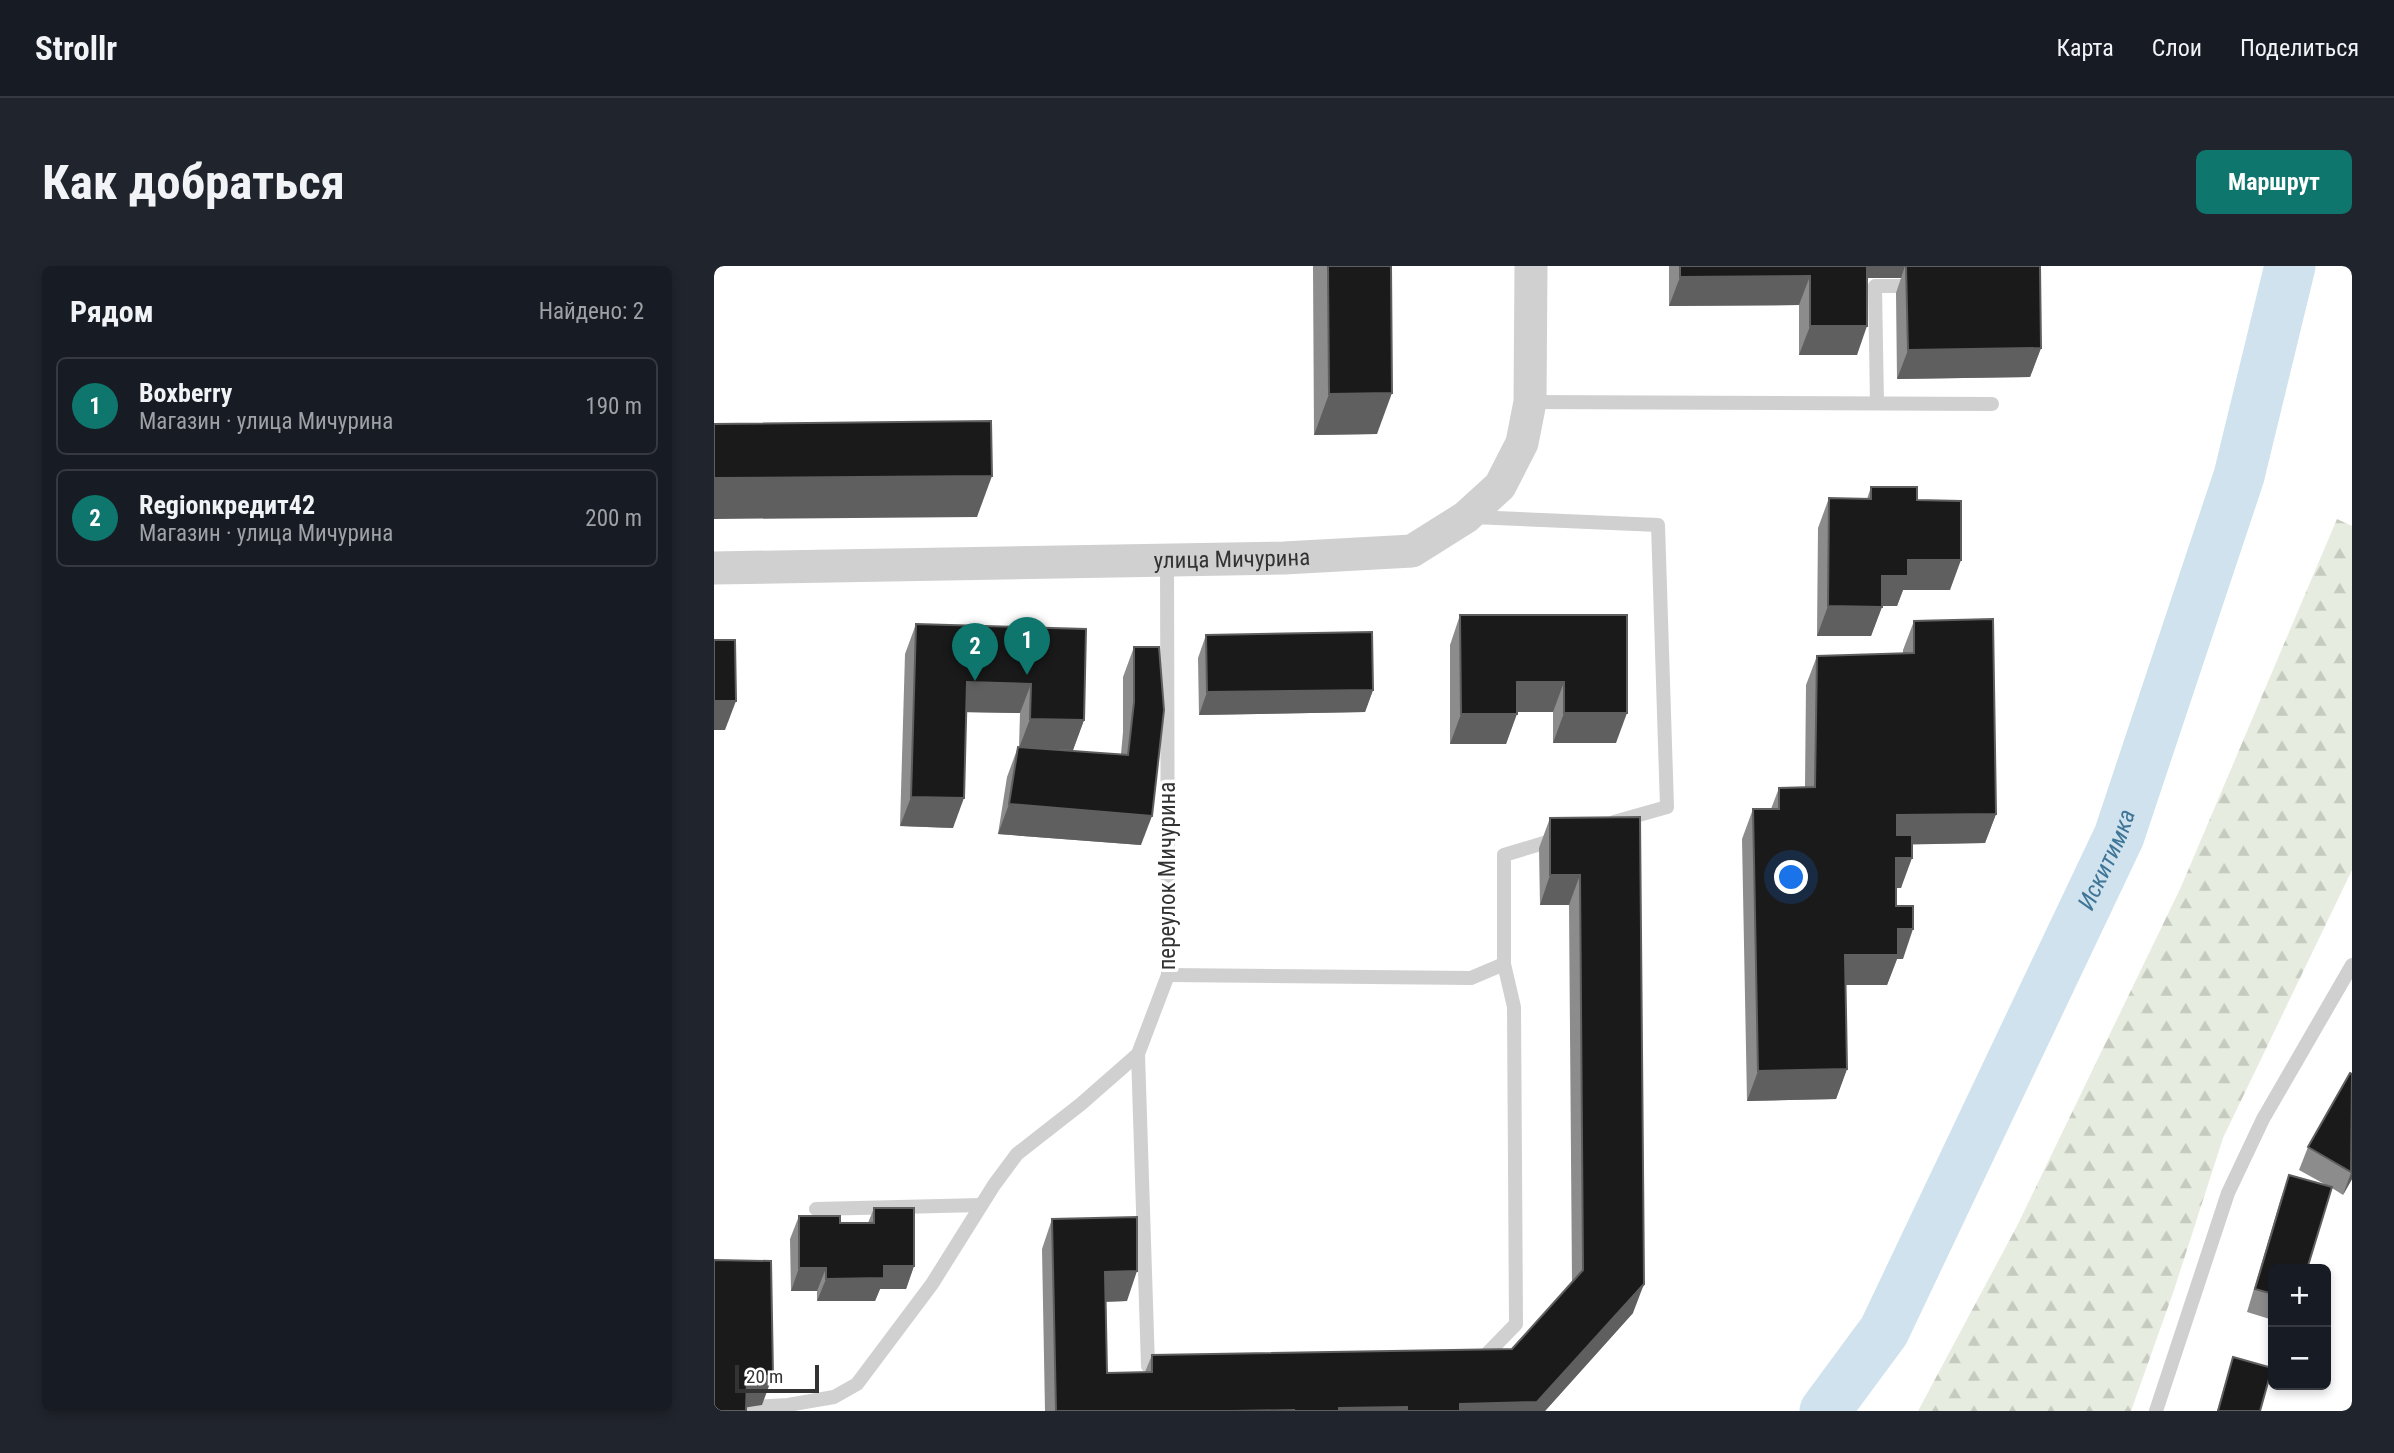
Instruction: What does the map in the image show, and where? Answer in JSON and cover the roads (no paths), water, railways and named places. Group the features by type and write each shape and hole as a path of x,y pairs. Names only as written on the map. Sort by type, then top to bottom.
{"street":[{"name":"улица Мичурина","path":"714,568 1284,558 1412,551 1466,517 1500,486 1522,443 1530,402 1531,266"}],"lane":[{"path":"1877,403 1875,286 1927,286"},
{"path":"1530,402 1992,404"},
{"path":"1466,517 1658,525 1667,807 1604,825"},
{"name":"переулок Мичурина","path":"714,1409 788,1405 834,1397 857,1384 932,1283 1017,1154 1138,1054 1168,975 1167,560"},
{"path":"1471,1370 1517,1324 1514,1007 1504,964 1504,855 1566,836"},
{"path":"1168,975 1471,978 1504,964"},
{"path":"2156,1411 2228,1193 2263,1119 2352,965"},
{"path":"1138,1054 1148,1366 1174,1366"},
{"path":"816,1209 981,1205"}],"waterway":[{"name":"Искитимка","path":"1825,1411 1884,1331 2119,836 2239,476 2290,266"}],"place":[{"name":"Boxberry","path":"1027,675"},
{"name":"Regionкредит42","path":"975,681"}]}
